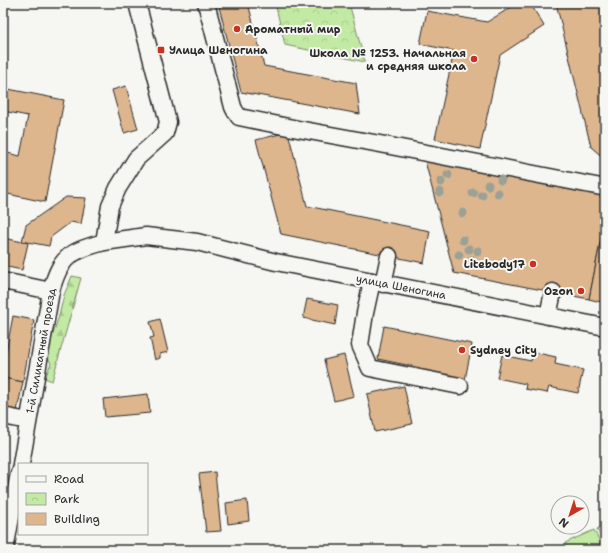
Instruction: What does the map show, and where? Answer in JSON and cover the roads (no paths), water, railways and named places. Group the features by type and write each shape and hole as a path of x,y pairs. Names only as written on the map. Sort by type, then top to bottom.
{"street":[{"path":"104,242 110,206 118,188 136,159 165,133 168,122 137,3"},
{"path":"206,3 237,115 244,118 597,186 605,186"},
{"name":"1-й Силикатный проезд","path":"20,463 51,291 55,276 63,261 71,254 82,248 104,242 146,236 198,242"},
{"name":"улица Шеногина","path":"198,242 276,262 605,328"},
{"path":"389,256 365,313 360,345 370,368 460,386"},
{"path":"3,282 51,291"},
{"path":"548,316 553,292"},
{"path":"3,416 28,422"},
{"path":"5,550 18,478"}],"place":[{"name":"Ароматный мир","path":"237,29"},
{"name":"Улица Шеногина","path":"161,50"},
{"name":"Школа № 1253. Начальная и средняя школа","path":"474,59"},
{"name":"Litebody17","path":"533,264"},
{"name":"Ozon","path":"581,291"},
{"name":"Sydney City","path":"462,350"}]}
